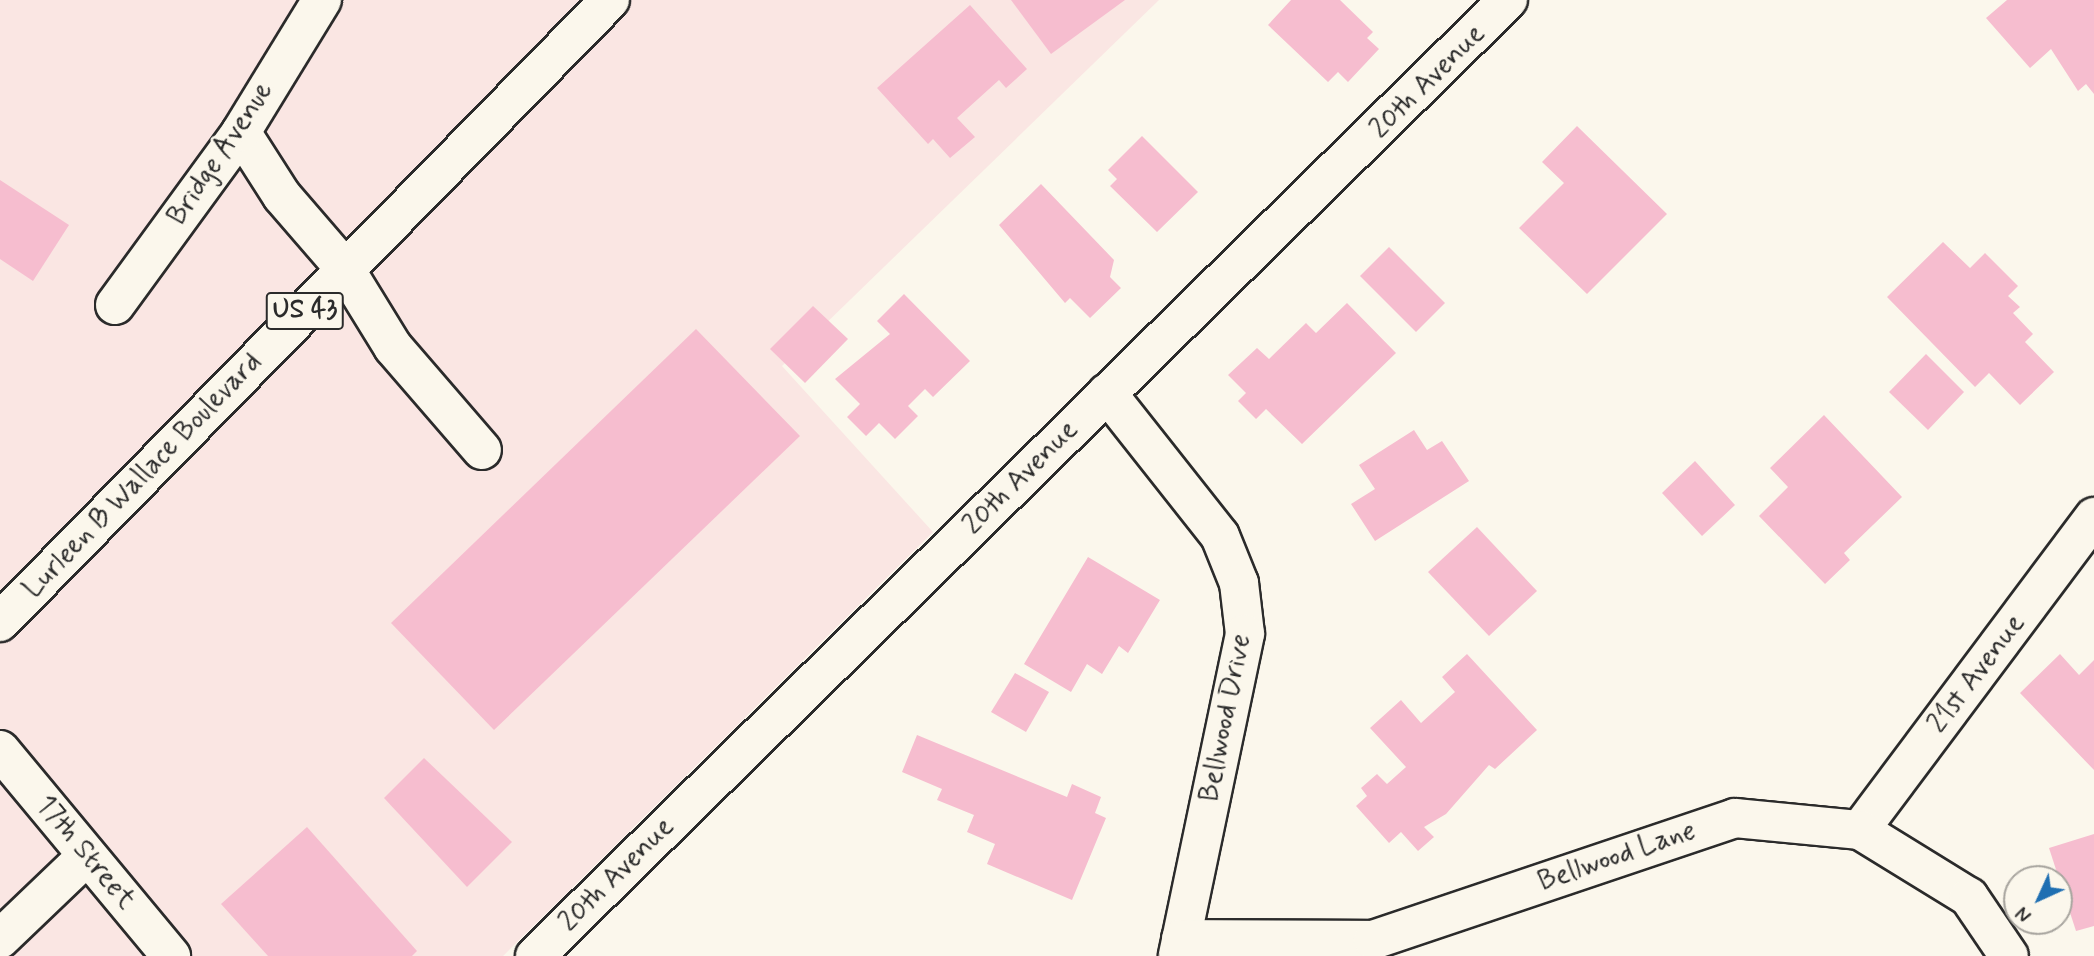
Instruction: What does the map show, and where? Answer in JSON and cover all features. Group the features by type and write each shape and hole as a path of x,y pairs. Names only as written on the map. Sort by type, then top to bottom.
{"main road":[{"name":"Lurleen B Wallace Boulevard","path":"0,622 610,0"},
{"name":"20th Avenue","path":"535,956 1508,0"},
{"name":"Bridge Avenue","path":"115,305 241,132 304,6"},
{"path":"241,132 282,196 345,269 393,347 482,450"},
{"name":"Bellwood Drive","path":"1108,393 1220,536 1239,583 1245,634 1179,947"},
{"name":"21st Avenue","path":"1860,830 2094,517"},
{"name":"17th Street","path":"0,750 171,956"},
{"name":"Bellwood Lane","path":"1179,947 1373,940 1735,818 1860,830 1969,897 2009,956"},
{"path":"0,939 87,856"}],"shaded area":[{"path":"0,0 1159,0 782,366 933,532 503,956 0,956"}],"building":[{"path":"1011,0 1125,0 1051,54"},
{"path":"1291,0 1340,0 1373,32 1367,38 1379,49 1348,82 1338,72 1328,82 1268,25"},
{"path":"2007,0 2094,0 2094,94 2086,84 2078,91 2051,49 2030,68 1986,18"},
{"path":"970,5 1027,69 1006,88 999,80 957,118 975,137 950,158 933,139 928,144 877,88"},
{"path":"1577,126 1667,214 1587,294 1519,228 1564,183 1542,162"},
{"path":"1142,136 1198,192 1157,232 1110,186 1117,179 1108,170"},
{"path":"0,180 69,225 33,281 0,259"},
{"path":"1041,184 1114,260 1110,277 1121,288 1090,318 1070,298 1065,303 999,225"},
{"path":"1943,242 1970,268 1985,253 2018,286 2008,296 2020,307 2013,313 2033,334 2025,342 2054,372 2020,405 1989,373 1975,387 1887,297"},
{"path":"1389,247 1445,303 1416,332 1360,276"},
{"path":"904,294 970,361 933,397 925,389 908,406 918,416 895,439 879,423 866,436 847,417 860,404 835,379 890,334 877,321"},
{"path":"1347,303 1396,353 1302,444 1266,409 1256,419 1238,401 1246,393 1228,375 1257,348 1269,359 1306,323 1316,333"},
{"path":"813,306 848,339 805,383 770,349"},
{"path":"696,329 800,436 494,730 391,623"},
{"path":"1926,354 1964,392 1928,430 1889,392"},
{"path":"1824,415 1902,497 1844,553 1850,560 1825,584 1759,516 1788,487 1770,468"},
{"path":"1414,430 1427,450 1442,441 1469,481 1375,541 1351,504 1375,489 1359,465"},
{"path":"1695,461 1735,505 1702,536 1662,493"},
{"path":"1477,527 1537,591 1489,636 1428,572"},
{"path":"1088,557 1160,600 1128,653 1119,646 1102,674 1087,664 1071,692 1024,664"},
{"path":"1467,654 1537,730 1495,769 1489,765 1446,814 1424,827 1434,837 1418,851 1401,832 1389,843 1356,806 1367,796 1361,788 1377,774 1387,784 1406,767 1370,728 1401,700 1421,723 1455,692 1442,677"},
{"path":"2060,654 2079,675 2094,660 2094,770 2020,693"},
{"path":"1015,673 1049,692 1026,732 991,712"},
{"path":"917,735 1067,797 1072,784 1101,797 1095,813 1106,818 1072,900 987,864 995,844 967,832 974,815 937,800 942,789 902,772"},
{"path":"424,758 512,842 467,887 384,798"},
{"path":"307,827 417,951 412,956 268,956 221,904"},
{"path":"2094,834 2094,926 2076,931 2073,922 2073,865 2055,865 2049,848"}]}
